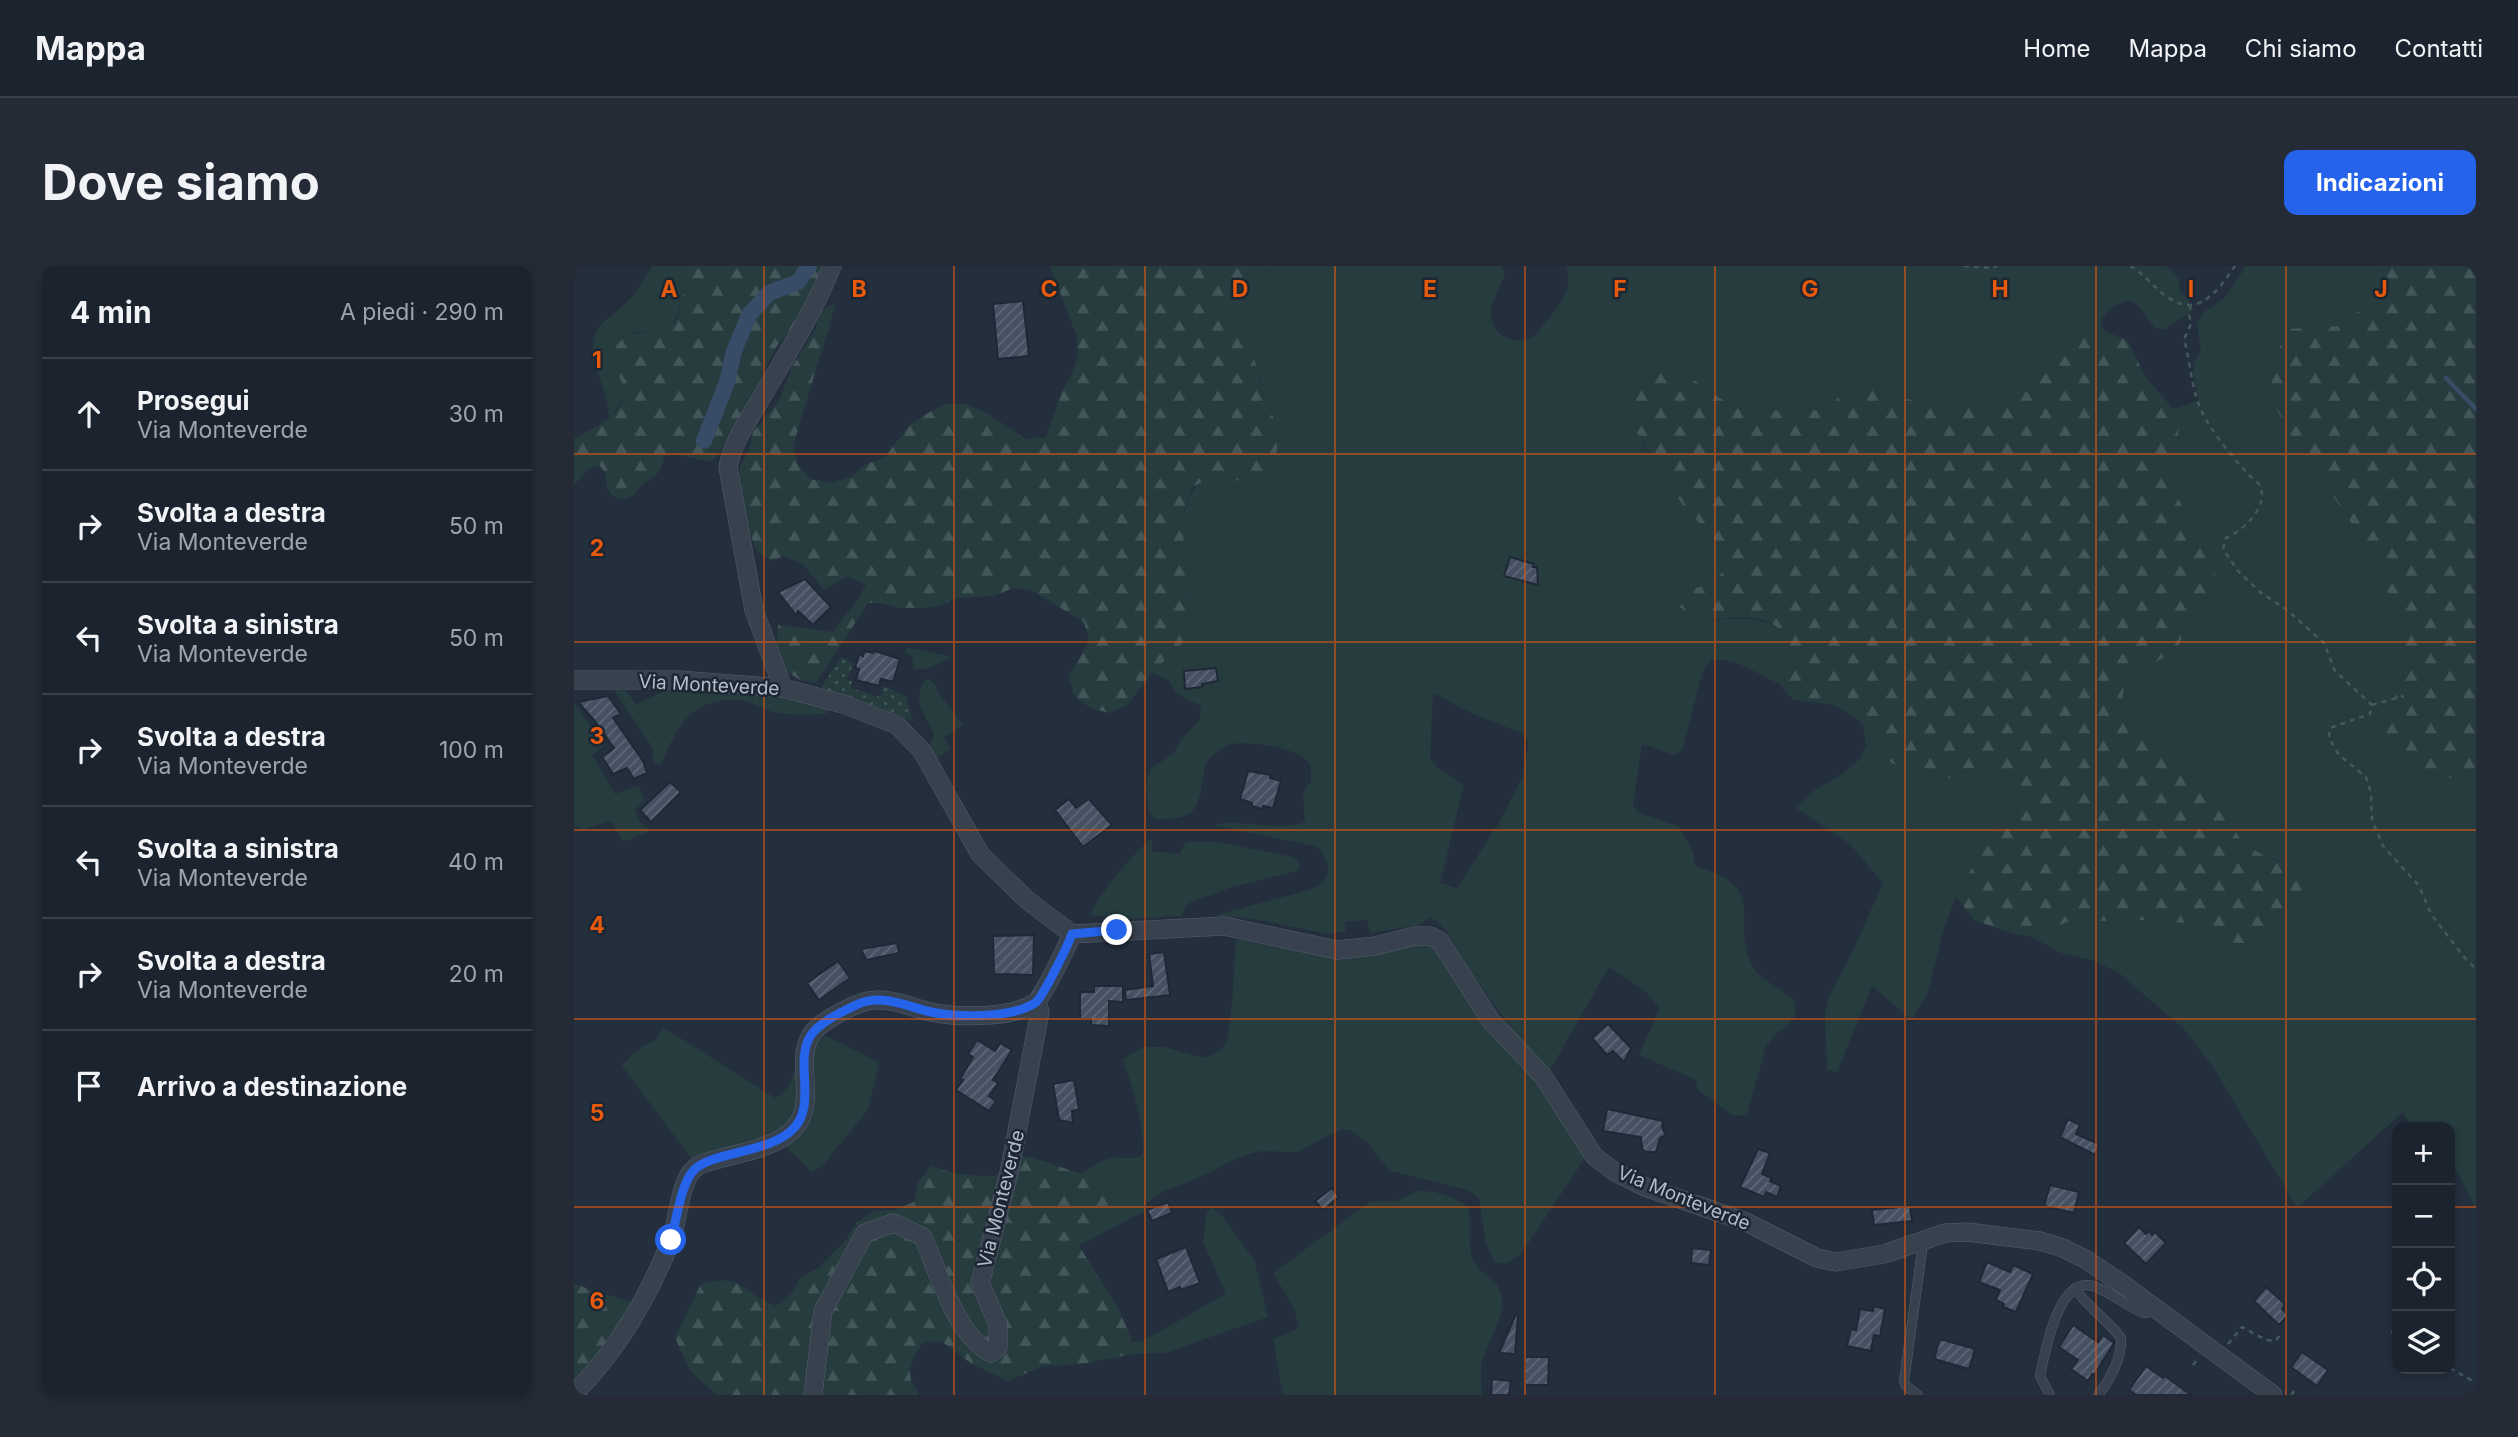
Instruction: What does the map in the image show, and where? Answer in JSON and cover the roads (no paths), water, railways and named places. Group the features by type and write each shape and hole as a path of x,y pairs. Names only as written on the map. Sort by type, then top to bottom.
{"street":[{"path":"783,688 754,610 728,467 730,455 818,301 832,266"},
{"name":"Via Monteverde","path":"574,680 680,680 783,688 877,715 897,725 922,751 980,854 1027,900 1072,934 1224,926 1337,950 1375,946 1415,936 1430,936 1440,940 1491,1021 1542,1076 1594,1156 1615,1172 1645,1187 1746,1222 1817,1258 1836,1262 1884,1254 1936,1234 1968,1232 2040,1241 2063,1248 2085,1259 2158,1310 2273,1395"},
{"name":"Via Monteverde","path":"813,1395 823,1311 865,1233 894,1223 923,1237 958,1319 982,1349 991,1353 998,1347 998,1324 980,1283 1012,1161 1040,1012 1037,1003 1046,990 1072,934"},
{"path":"574,1394 601,1366 623,1337 652,1284 671,1240 687,1181 694,1168 775,1142 793,1130 802,1116 806,1092 805,1050 809,1037 818,1027 857,1004 873,999 899,1002 932,1013 959,1016 987,1016 1037,1003"}],"lane":[{"path":"1918,1395 1906,1386 1904,1381 1922,1251 1919,1241"},
{"path":"2050,1395 2040,1376 2061,1305 2068,1293 2085,1285 2144,1313 2158,1310"},
{"path":"2075,1288 2082,1300 2122,1338 2118,1359 2098,1395"}],"waterway":[{"path":"704,441 749,315 769,293 798,282 809,266"},
{"path":"2446,378 2476,409"}]}
